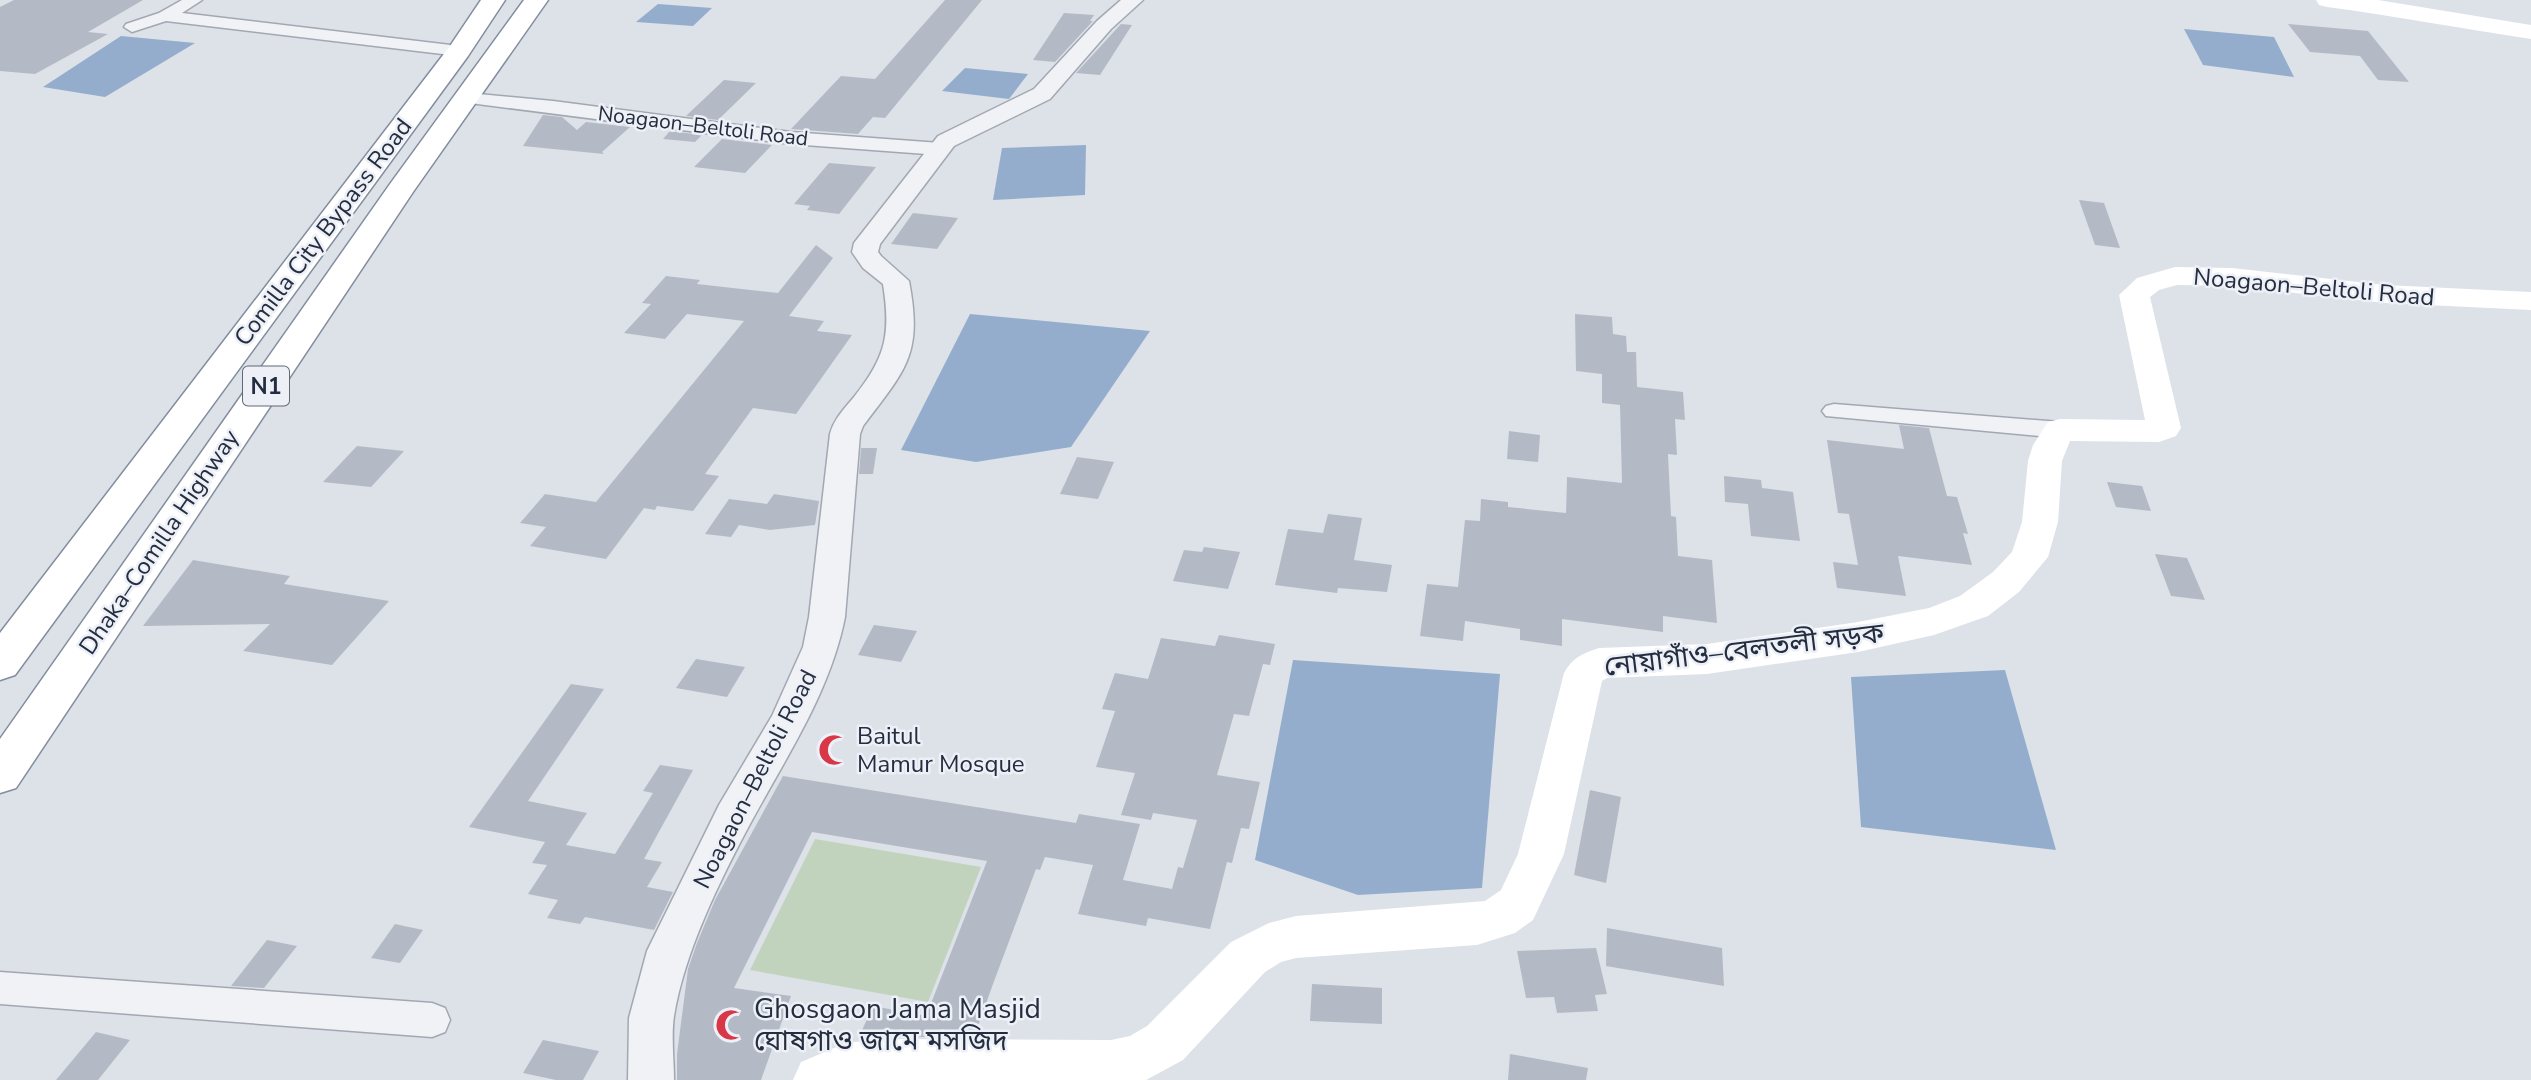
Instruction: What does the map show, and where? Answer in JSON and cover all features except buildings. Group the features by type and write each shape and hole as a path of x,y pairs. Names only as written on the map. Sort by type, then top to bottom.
{"highway":[{"name":"Comilla City Bypass Road","path":"0,664 459,51 493,0"},
{"name":"Dhaka–Comilla Highway","path":"0,775 400,190 537,0"},
{"path":"206,388 271,379"}],"main road":[{"path":"2327,0 2419,12 2458,22 2531,32"},
{"name":"Noagaon–Beltoli Road","path":"2060,430 2159,431 2164,428 2134,295 2148,284 2175,276 2232,276 2425,297 2531,301"},
{"name":"নোয়াগাঁও–বেলতলী সড়ক","path":"819,1080 846,1069 881,1063 1111,1065 1140,1058 1165,1043 1248,957 1269,944 1296,937 1477,924 1499,918 1517,905 1541,854 1577,712 1584,673 1599,663 1707,659 1898,630 1974,607 2006,582 2029,557 2040,522 2045,461 2050,445 2060,430"}],"street":[{"path":"132,27 164,16 194,0"},
{"name":"Noagaon–Beltoli Road","path":"651,1080 651,1018 669,951 733,817 789,721 821,647 827,617 845,434 848,424 882,377 901,340 900,305 895,281 872,262 865,252 867,243 953,136 1042,94 1104,25 1133,0"},
{"path":"164,16 459,51"},
{"name":"Noagaon–Beltoli Road","path":"468,98 553,106 791,138 940,149"},
{"path":"1834,411 2060,430"},
{"path":"0,988 432,1020"}],"green space":[{"path":"815,839 981,867 928,1002 750,970"}],"water":[{"path":"658,4 712,8 693,26 636,22"},
{"path":"2184,29 2274,37 2294,77 2203,65"},
{"path":"121,36 195,43 105,97 43,87"},
{"path":"965,68 1028,74 1009,99 942,91"},
{"path":"1086,145 1085,195 993,200 1002,148"},
{"path":"970,314 1150,331 1071,447 976,462 901,450"},
{"path":"1293,660 1500,674 1482,888 1358,895 1255,860"},
{"path":"2005,670 2056,850 1861,827 1851,677"}],"place":[{"name":"Baitul Mamur Mosque","path":"834,750"},
{"name":"Ghosgaon Jama Masjid ঘোষগাও জামে মসজিদ","path":"731,1025"}]}
